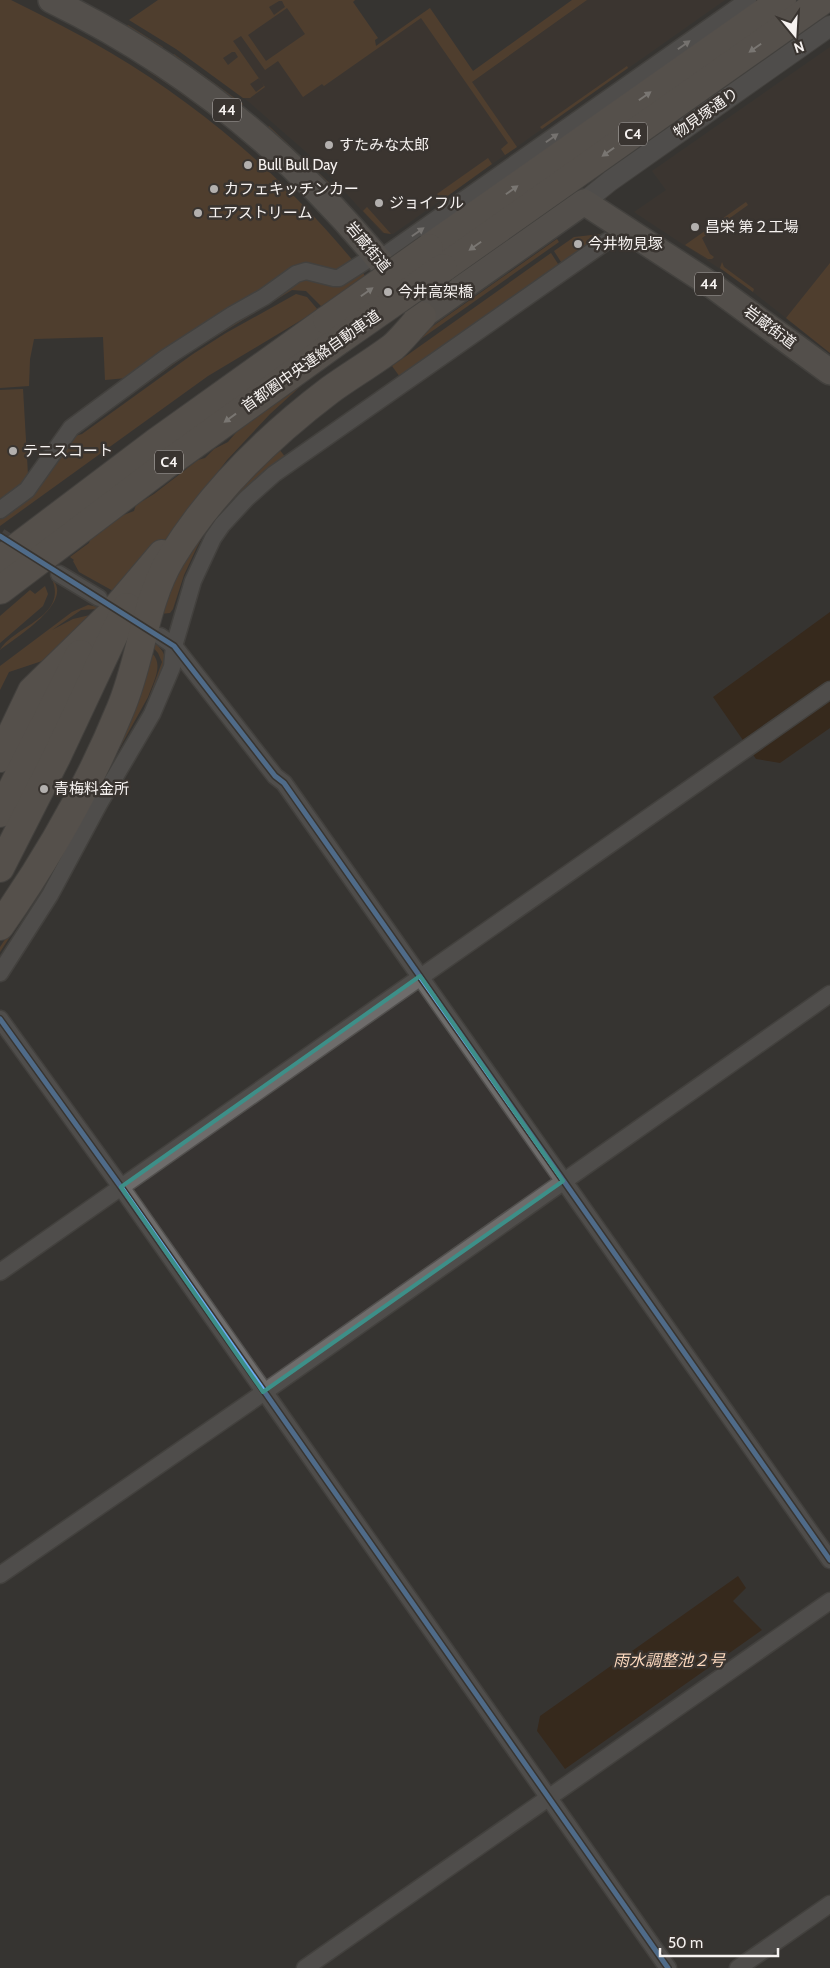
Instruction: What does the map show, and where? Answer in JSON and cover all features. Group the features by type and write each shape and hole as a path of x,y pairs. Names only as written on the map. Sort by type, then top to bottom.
{"highway":[{"name":"首都圏中央連絡自動車道","path":"0,590 232,416 328,329 782,0"},
{"name":"首都圏中央連絡自動車道","path":"0,560 155,443 823,0"},
{"path":"0,868 56,758 125,610 190,514 253,438 329,375 386,334 422,316"},
{"path":"0,926 50,851 100,753 125,698 154,624 160,581 171,558 208,504 230,478 274,437 316,402 394,346 422,316"},
{"path":"0,538 216,381 234,370 328,329"},
{"path":"0,600 97,516"},
{"path":"0,813 105,606 149,572"},
{"path":"0,842 105,606"},
{"path":"0,900 99,698 127,648 154,624"},
{"path":"0,919 154,624"},
{"path":"0,758 32,691 90,633"},
{"path":"0,786 64,660"}],"main road":[{"name":"岩蔵街道","path":"51,0 142,50 178,73 218,102 290,163 314,186 377,258 422,316"},
{"name":"岩蔵街道","path":"584,202 728,297 830,372"},
{"path":"422,316 584,202"}],"street":[{"path":"0,510 27,490 71,428 167,357 232,315 264,297 290,277 306,271 339,278 377,258 748,0"},
{"name":"物見塚通り","path":"584,202 610,181 830,26"},
{"path":"0,973 50,895 99,804 152,714 172,667 174,646 193,581 208,548 222,525 246,499 286,465 606,241"},
{"path":"59,574 105,606"},
{"path":"154,624 174,646 275,776 284,783 830,1560"},
{"path":"0,1272 830,690"},
{"path":"0,1575 830,994"},
{"path":"0,1018 668,1968"},
{"path":"305,1968 830,1601"},
{"path":"738,1968 830,1904"}],"highlighted area":[{"path":"420,976 563,1181 263,1392 121,1187"}],"shaded area":[{"path":"0,0 11,0 87,39 179,97 242,147 272,174 354,262 343,269 263,289 126,378 105,380 103,337 34,339 30,359 29,386 0,388"},
{"path":"158,0 355,0 353,2 378,38 375,40 376,46 430,8 473,71 572,0 587,0 472,82 517,147 505,155 501,149 508,143 421,18 324,86 322,84 303,97 278,61 265,70 241,36 233,41 259,78 250,84 256,92 264,86 261,82 265,87 250,98 243,98 176,49 129,20","holes":["279,1 282,1 285,7 274,15 269,7","287,8 305,34 266,61 248,35","232,52 235,52 238,57 228,65 223,58"]},
{"path":"245,0 342,0 375,46 424,12 472,82 587,0 725,0 393,234 382,233 305,151 249,102 212,74"},
{"path":"128,25 163,47 162,50 126,28"},
{"path":"830,47 830,353 743,284 634,212 666,190 652,171"},
{"path":"174,54 243,104 241,107 172,56"},
{"path":"627,66 628,68 542,129 540,127"},
{"path":"150,68 222,119 321,210 319,212 300,192 238,136 194,102 148,71"},
{"path":"269,126 340,193 337,196 267,129"},
{"path":"488,158 492,164 442,200 437,194"},
{"path":"746,202 748,205 702,238 710,254 714,257 712,259 708,259 685,245"},
{"path":"367,207 391,234 384,233 363,211"},
{"name":"今井物見塚","path":"605,235 563,265 554,251 574,237"},
{"path":"557,239 559,242 408,348 406,345"},
{"path":"551,253 560,267 400,377 392,366"},
{"path":"722,262 724,267 754,289 753,292 720,268"},
{"path":"830,263 830,353 786,318"},
{"path":"363,273 365,276 367,325 322,307 306,291 292,290 192,351 75,435 143,381 303,279 344,283"},
{"path":"296,294 307,297 318,310 208,376 0,526 0,519 33,494 75,436 82,434 193,354 226,333"},
{"path":"387,359 390,363 333,402 279,449 286,458 235,499 230,500 211,521 184,575 173,609 170,613 160,614 169,581 181,556 206,518 228,492 278,442 305,419"},
{"path":"303,384 270,414 227,460 162,544 115,592 79,572 74,560 70,557 89,543 90,540 121,516 134,511 136,505 154,494 198,460 205,458 214,449 228,442 240,428"},
{"path":"23,389 28,475 22,484 0,500 0,390"},
{"path":"52,579 57,588 56,598 53,603 55,592"},
{"path":"45,586 48,594 43,606 0,643 0,616 30,590 35,594"},
{"path":"53,603 50,608 40,619 0,650 16,634 37,620"},
{"path":"88,605 98,607 96,609 81,610 52,630 73,619 90,615 48,659 9,672 0,690 0,666 72,612"},
{"path":"152,641 161,649 165,660 159,681 141,719 162,662 158,653 151,645"},
{"path":"149,651 157,661 157,673 148,697 43,886 0,952 0,947 40,887"}],"water":[{"path":"830,612 830,728 780,763 756,759 713,697"},
{"name":"雨水調整池２号","path":"738,1576 746,1588 733,1601 762,1630 565,1769 537,1731 540,1716"}],"tunnel":[{"path":"0,536 23,551"}],"cycle path":[{"path":"0,536 174,646 275,776 284,783 830,1560"},
{"path":"0,1019 121,1187 668,1968"}],"place":[{"name":"すたみな太郎","path":"329,145"},
{"name":"Bull Bull Day","path":"248,165"},
{"name":"カフェキッチンカー","path":"214,189"},
{"name":"ジョイフル","path":"379,203"},
{"name":"エアストリーム","path":"198,213"},
{"name":"昌栄 第２工場","path":"695,227"},
{"name":"今井物見塚","path":"578,244"},
{"name":"今井高架橋","path":"388,292"},
{"name":"テニスコート","path":"13,451"},
{"name":"青梅料金所","path":"44,789"}]}
